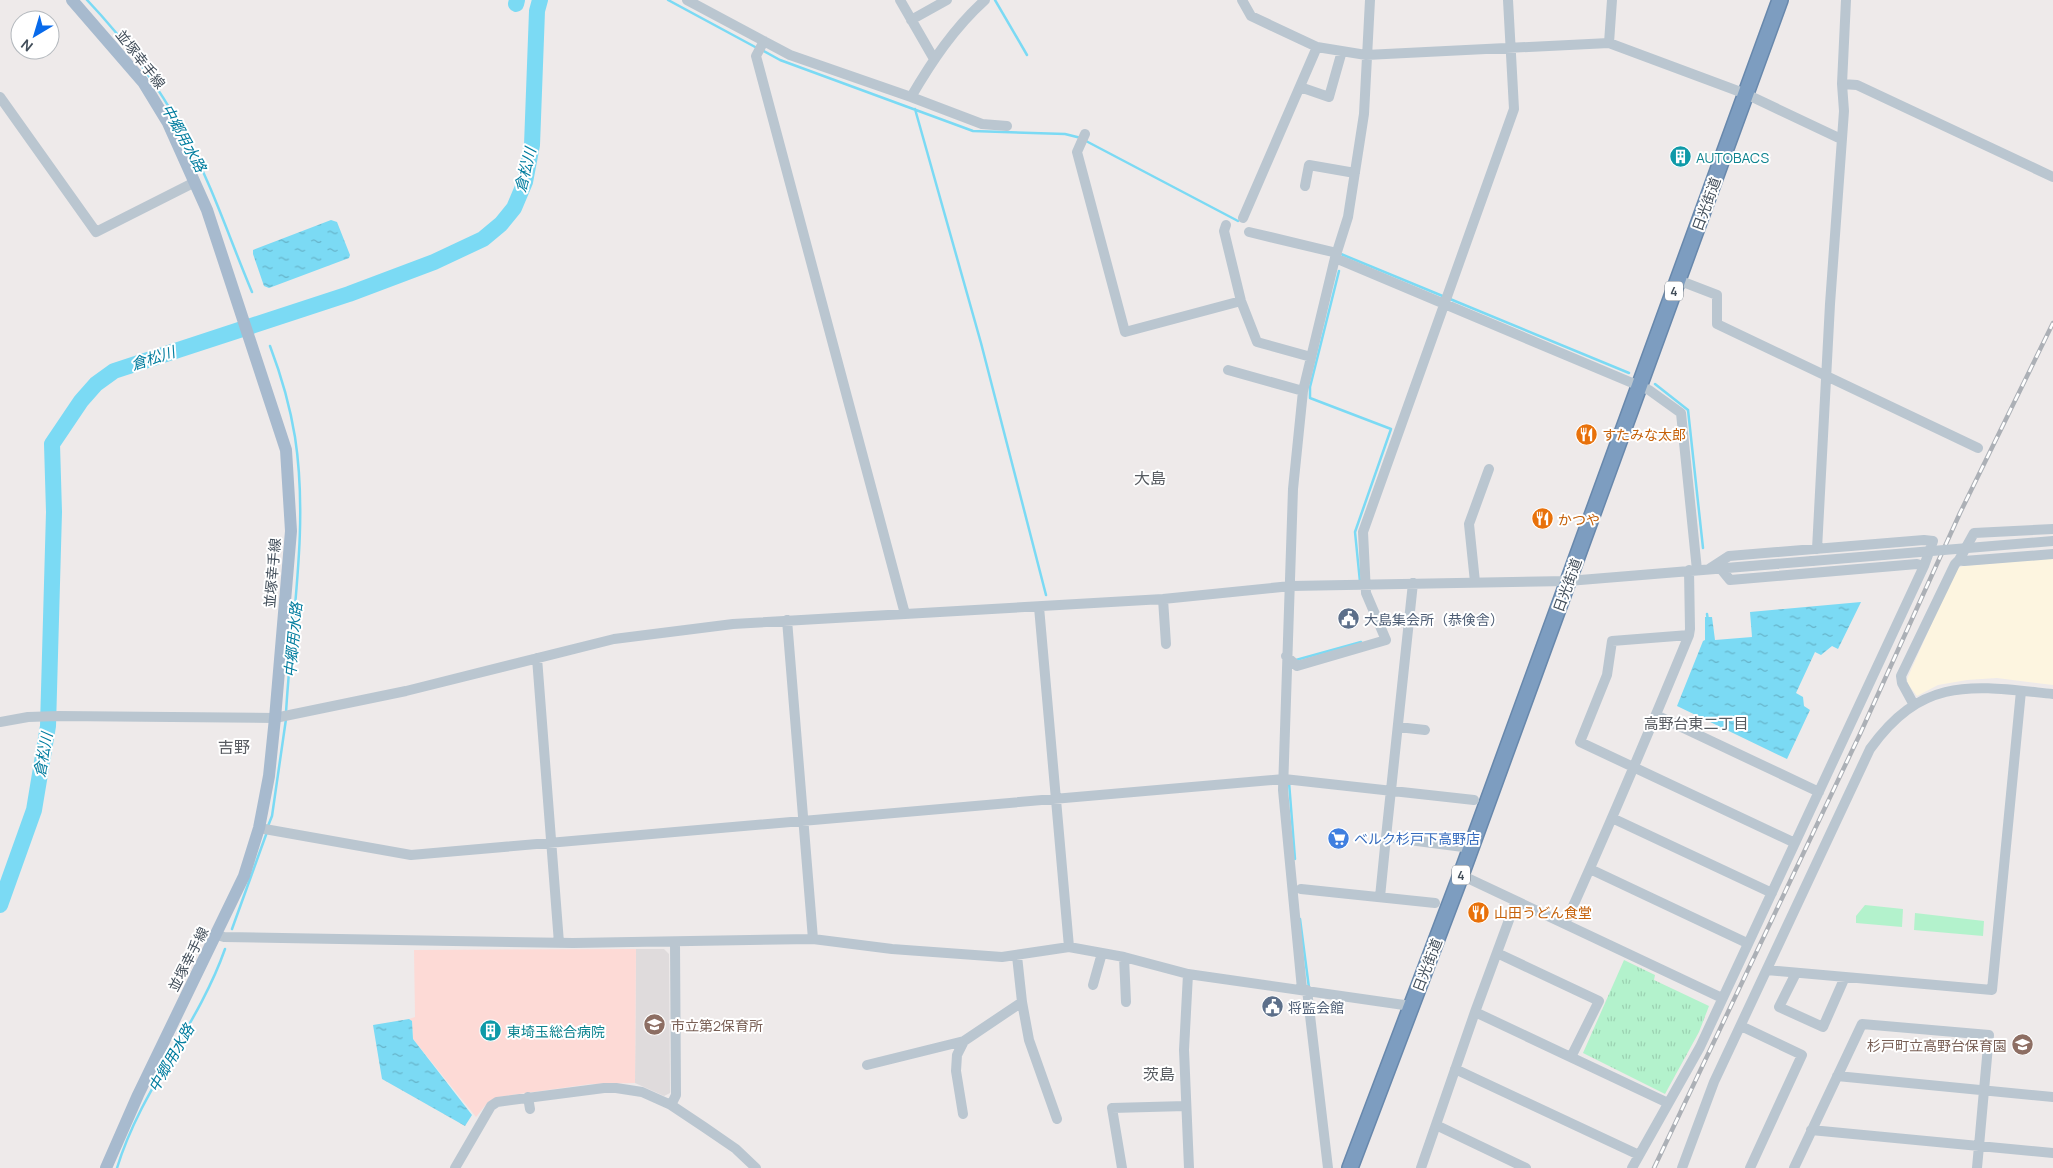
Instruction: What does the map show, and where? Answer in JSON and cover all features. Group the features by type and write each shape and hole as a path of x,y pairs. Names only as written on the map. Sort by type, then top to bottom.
{"highway":[{"name":"日光街道","path":"1350,1168 1461,876 1780,0"}],"main road":[{"name":"並塚幸手線","path":"72,0 143,82 168,123 207,210 286,450 291,531 276,718 269,776 259,828 244,876 217,935 175,1017 106,1168"}],"street":[{"path":"687,0 790,55 982,124 1007,126"},
{"path":"900,0 934,59"},
{"path":"912,20 947,0"},
{"path":"911,97 934,59 964,20 985,0"},
{"path":"1242,0 1251,16 1317,47 1366,56 1609,43 1746,94 1841,138"},
{"path":"1328,1168 1289,868 1284,779 1286,656 1291,586 1293,489 1303,391 1336,256 1348,217 1364,114 1370,0"},
{"path":"1286,656 1298,666 1386,640 1366,592 1363,532 1443,303 1514,109 1508,0"},
{"path":"1609,43 1612,0"},
{"path":"1817,549 1844,111 1842,84 1846,0"},
{"path":"764,41 756,56 905,614"},
{"path":"1243,218 1317,47"},
{"path":"1300,87 1329,97 1342,51"},
{"path":"1842,84 1857,85 2053,177"},
{"path":"0,97 96,232 195,182"},
{"path":"1085,134 1077,152 1125,332 1241,301"},
{"path":"1305,186 1309,165 1355,173"},
{"path":"1226,225 1224,231 1241,301 1257,342 1311,357"},
{"path":"1250,232 1336,256 1639,385 1681,413 1693,570 1690,629 1656,715 1565,924"},
{"path":"1678,280 1717,295 1717,324 1978,448"},
{"path":"1228,370 1303,391"},
{"path":"1475,582 1469,524 1489,469"},
{"path":"1914,705 1902,683 1902,676 1955,564 1974,533 2053,529"},
{"path":"1632,1168 1700,1047 1924,566 1933,541 1924,540 1728,556 1709,569"},
{"path":"0,722 28,717 59,716 276,718 406,691 614,639 657,632 787,620 1163,599 1291,586 1568,581 2053,541"},
{"path":"1959,560 2053,554"},
{"path":"1722,569 1730,580 1917,564 1924,566"},
{"path":"1380,897 1413,583"},
{"path":"1163,599 1166,644"},
{"path":"1039,607 1069,947"},
{"path":"787,620 802,821 814,939"},
{"path":"1688,635 1612,642 1607,675 1580,742 1795,843"},
{"path":"537,658 553,843 559,943"},
{"path":"1682,1168 1714,1082 1870,749 1892,722 1914,705 1962,688 1992,688 2053,694"},
{"path":"1767,970 1992,990 2021,691"},
{"path":"1656,715 1819,792"},
{"path":"1398,728 1426,730"},
{"path":"259,828 411,855 1284,779 1474,800"},
{"path":"1612,818 1772,893"},
{"path":"1386,837 1470,848"},
{"path":"1590,869 1747,944"},
{"path":"1461,876 1722,998"},
{"path":"1301,889 1435,903"},
{"path":"1421,1168 1475,1012 1516,902"},
{"path":"217,935 224,937 351,940 559,943 675,943 814,939 892,949 1002,957 1069,947 1188,974 1411,1006"},
{"path":"670,1105 676,1095 675,943"},
{"path":"1093,985 1102,953"},
{"path":"1497,953 1599,1001 1571,1057"},
{"path":"1017,956 1028,1040 1057,1119"},
{"path":"1124,958 1126,1002"},
{"path":"1796,972 1779,1007 1823,1027 1845,977"},
{"path":"1188,974 1184,1050 1189,1168"},
{"path":"867,1065 964,1041 1022,1002"},
{"path":"1475,1012 1668,1103"},
{"path":"1794,1168 1862,1024 1989,1035 1977,1168"},
{"path":"1741,1026 1802,1055 1750,1168"},
{"path":"963,1114 956,1071 957,1055 964,1041"},
{"path":"1455,1069 1639,1155"},
{"path":"1837,1076 2053,1097"},
{"path":"455,1168 491,1106 497,1102 616,1088 642,1092 670,1105 736,1149 756,1168"},
{"path":"528,1097 530,1109"},
{"path":"1122,1168 1112,1108 1186,1106"},
{"path":"1436,1125 1526,1168"},
{"path":"1811,1130 2053,1153"}],"shaded area":[{"path":"2053,558 2053,685 1997,678 1967,680 1938,685 1917,696 1908,684 1907,679 1956,569 1963,566"},
{"path":"636,949 664,949 669,954 670,1093 664,1096 635,1083"},
{"path":"636,949 635,1083 591,1084 498,1097 488,1102 476,1117 413,1039 412,1022 409,1019 415,1017 414,950"}],"green space":[{"path":"1865,905 1903,909 1902,927 1856,923 1856,916"},
{"path":"1915,913 1984,921 1983,936 1914,930"},
{"path":"1624,960 1655,975 1654,980 1709,1006 1699,1032 1665,1094 1583,1053"}],"water":[{"path":"331,220 337,222 350,255 349,258 269,288 264,286 253,250"},
{"path":"1861,602 1838,649 1832,646 1821,655 1815,652 1796,693 1803,697 1804,706 1810,710 1787,759 1677,706 1705,640 1705,617 1712,617 1715,640 1752,637 1750,612"},
{"path":"409,1019 412,1021 413,1039 472,1115 465,1126 382,1079 373,1025"}],"waterway":[{"name":"中郷用水路","path":"87,0 128,48 153,82 175,117 204,173 252,292"},
{"path":"516,4 517,0"},
{"name":"倉松川","path":"0,905 34,810 48,726 54,512 52,444 81,401 96,384 114,371 349,294 434,262 483,239 501,224 514,208 525,182 532,145 537,11 540,0"},
{"path":"668,0 757,48"},
{"path":"995,0 1027,55"},
{"path":"762,50 780,60 973,131 1065,134 1081,138"},
{"path":"915,109 981,343 1046,595"},
{"path":"1086,141 1238,221"},
{"path":"1341,254 1445,297"},
{"path":"1339,271 1310,387 1310,398 1391,429 1355,532 1360,582"},
{"path":"1450,299 1629,373"},
{"name":"中郷用水路","path":"270,346 291,414 299,471 300,540 286,713"},
{"path":"1655,384 1688,410 1703,548"},
{"path":"1707,614 1708,621"},
{"path":"1296,660 1361,642"},
{"name":"中郷用水路","path":"268,826 272,816 286,719"},
{"path":"1289,782 1295,859"},
{"name":"中郷用水路","path":"232,929 267,832"},
{"path":"1300,919 1309,988"},
{"name":"中郷用水路","path":"117,1168 127,1139 140,1111 200,1005 225,949"}],"railway":[{"path":"1654,1168 1860,734 1960,513 2053,323"}],"place":[{"name":"AUTOBACS","path":"1680,157"},
{"name":"すたみな太郎","path":"1586,434"},
{"name":"かつや","path":"1542,519"},
{"name":"大島集会所（恭倹舎）","path":"1348,619"},
{"name":"ベルク杉戸下高野店","path":"1338,838"},
{"name":"山田うどん食堂","path":"1478,912"},
{"name":"将監会館","path":"1272,1007"},
{"name":"市立第2保育所","path":"655,1025"},
{"name":"東埼玉総合病院","path":"491,1031"},
{"name":"杉戸町立高野台保育園","path":"2023,1045"}],"district":[{"name":"大島","path":"1150,478"},
{"name":"高野台東二丁目","path":"1696,723"},
{"name":"吉野","path":"234,747"},
{"name":"茨島","path":"1159,1074"}]}
